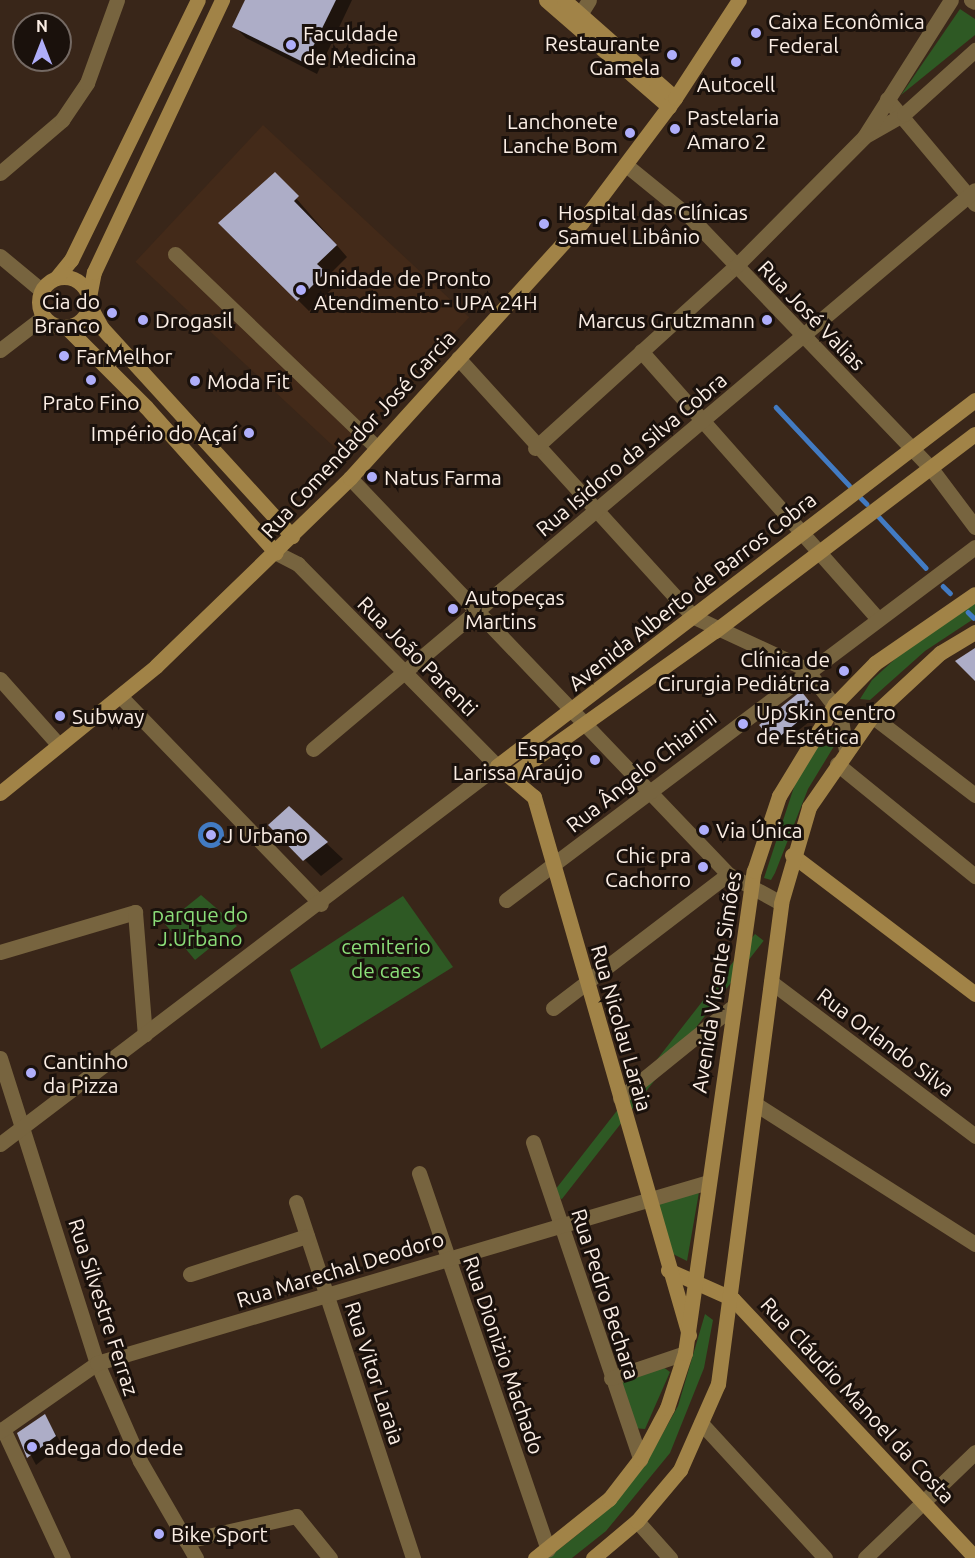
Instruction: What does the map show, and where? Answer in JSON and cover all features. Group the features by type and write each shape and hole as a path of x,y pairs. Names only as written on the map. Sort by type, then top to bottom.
{"street":[{"path":"0,173 62,120 87,83 117,0"},
{"path":"41,290 57,277 71,260 198,0"},
{"path":"66,327 81,320 89,301 94,272 222,0"},
{"path":"546,0 577,19 672,102"},
{"path":"564,0 577,19"},
{"path":"577,19 589,0"},
{"name":"Rua Comendador José Garcia","path":"0,793 57,743 120,696 276,553 350,478 626,165 672,102 739,0"},
{"path":"535,448 736,266 864,137 951,0"},
{"path":"864,137 904,114 975,50"},
{"path":"887,99 904,114 973,196"},
{"name":"Rua José Valias","path":"626,165 690,217 910,448"},
{"name":"Rua Isidoro da Silva Cobra","path":"313,749 401,672 476,613 803,336 973,196"},
{"path":"175,254 376,448"},
{"path":"0,256 41,290 43,317"},
{"path":"57,277 81,282 102,328 292,536 298,564"},
{"path":"43,317 66,327 118,377 276,553"},
{"path":"0,350 43,317"},
{"path":"641,351 702,422 820,550 878,619"},
{"path":"458,358 535,448 694,617 715,631 806,669 835,704 845,723 846,749"},
{"name":"Avenida Alberto de Barros Cobra","path":"497,766 975,400"},
{"name":"Avenida Alberto de Barros Cobra","path":"512,775 584,728 975,434"},
{"path":"910,448 930,467 975,527"},
{"path":"350,478 646,793 728,874 751,891 781,903"},
{"name":"Rua Ângelo Chiarini","path":"506,900 806,669 878,619 975,546"},
{"name":"Rua João Parenti","path":"276,553 298,564 401,672 497,766 512,775"},
{"name":"Avenida Vicente Simões","path":"542,1554 609,1499 640,1459 667,1408 685,1353 697,1285 731,1008 751,891 779,796 835,704 894,648 975,594"},
{"path":"593,1558 638,1521 680,1470 718,1384 733,1299 781,903 792,855 809,807 846,749 872,717 940,653 975,632"},
{"path":"0,679 57,743"},
{"path":"120,696 321,904"},
{"path":"872,717 975,795"},
{"path":"837,764 974,874"},
{"path":"0,1144 483,781 497,766"},
{"path":"483,781 512,775"},
{"name":"Rua Nicolau Laraia","path":"512,775 534,797 668,1270 689,1335"},
{"path":"792,855 975,994"},
{"path":"553,1008 728,874"},
{"path":"0,952 128,910 138,919 145,1035"},
{"name":"Rua Orlando Silva","path":"771,982 975,1136"},
{"path":"620,1098 731,1008"},
{"name":"Rua Silvestre Ferraz","path":"0,1058 25,1124 97,1363 120,1422 196,1558"},
{"path":"757,1105 975,1244"},
{"name":"Rua Pedro Bechara","path":"533,1142 640,1459"},
{"name":"Rua Dionizio Machado","path":"419,1173 449,1259 542,1554"},
{"name":"Rua Marechal Deodoro","path":"2,1430 97,1363 708,1182"},
{"name":"Rua Vitor Laraia","path":"296,1202 412,1558"},
{"path":"190,1274 307,1236"},
{"path":"668,1270 697,1285 733,1299"},
{"name":"Rua Cláudio Manoel da Costa","path":"733,1299 925,1500 975,1558"},
{"path":"611,1378 685,1353"},
{"path":"701,1423 825,1558"},
{"path":"2,1430 63,1558"},
{"path":"865,1558 975,1452"},
{"path":"186,1541 296,1516 330,1558"},
{"path":"638,1521 670,1558"}],"shaded area":[{"name":"Unidade de Pronto Atendimento - UPA 24H","path":"263,125 469,317 342,454 135,262"}],"green space":[{"path":"960,9 975,19 975,35 901,95"},
{"path":"975,602 975,618 925,651 870,700 860,699 872,680 918,638"},
{"path":"835,727 839,738 808,789 775,873 771,880 764,878 795,784 829,728"},
{"name":"parque do J.Urbano","path":"201,895 237,926 195,960 165,924"},
{"name":"cemiterio de caes","path":"403,896 453,967 321,1049 290,970"},
{"path":"755,934 764,941 562,1199 553,1192"},
{"path":"699,1192 687,1261 671,1253 656,1203"},
{"path":"705,1314 713,1320 704,1368 670,1453 606,1531 572,1558 548,1558 596,1520 654,1449 678,1406"},
{"path":"662,1366 670,1372 645,1429 633,1428 618,1383"}],"water":[{"name":"J Urbano","path":"211,822 220,826 224,835 220,844 211,848 202,844 198,835 202,826"}],"building":[{"name":"Faculdade de Medicina","path":"245,0 336,0 305,63 232,27"},
{"path":"275,172 299,196 294,201 337,245 317,264 326,272 297,301 218,223"},
{"path":"975,648 975,681 955,661"},
{"path":"801,691 815,708 773,742 759,725"},
{"path":"289,806 328,842 303,861 268,825"},
{"name":"adega do dede","path":"45,1414 56,1436 27,1458 17,1433"}],"waterway":[{"path":"776,407 849,485"},
{"path":"861,498 867,504"},
{"path":"879,517 926,568"},
{"path":"943,586 950,593"},
{"path":"968,612 974,618"}],"place":[{"name":"Caixa Econômica Federal","path":"756,33"},
{"name":"Faculdade de Medicina","path":"291,45"},
{"name":"Restaurante Gamela","path":"672,55"},
{"name":"Autocell","path":"736,62"},
{"name":"Pastelaria Amaro 2","path":"675,129"},
{"name":"Lanchonete Lanche Bom","path":"630,133"},
{"name":"Hospital das Clínicas Samuel Libânio","path":"544,224"},
{"name":"Unidade de Pronto Atendimento - UPA 24H","path":"301,290"},
{"name":"Cia do Branco","path":"112,313"},
{"name":"Drogasil","path":"143,320"},
{"name":"Marcus Grutzmann","path":"767,320"},
{"name":"FarMelhor","path":"64,356"},
{"name":"Prato Fino","path":"91,380"},
{"name":"Moda Fit","path":"195,381"},
{"name":"Império do Açaí","path":"249,433"},
{"name":"Natus Farma","path":"372,477"},
{"name":"Autopeças Martins","path":"453,609"},
{"name":"Clínica de Cirurgia Pediátrica","path":"844,671"},
{"name":"Subway","path":"60,716"},
{"name":"Up Skin Centro de Estética","path":"743,724"},
{"name":"Espaço Larissa Araújo","path":"595,760"},
{"name":"Via Única","path":"704,830"},
{"name":"J Urbano","path":"211,835"},
{"name":"Chic pra Cachorro","path":"703,867"},
{"name":"Cantinho da Pizza","path":"31,1073"},
{"name":"adega do dede","path":"32,1447"},
{"name":"Bike Sport","path":"159,1534"}]}
